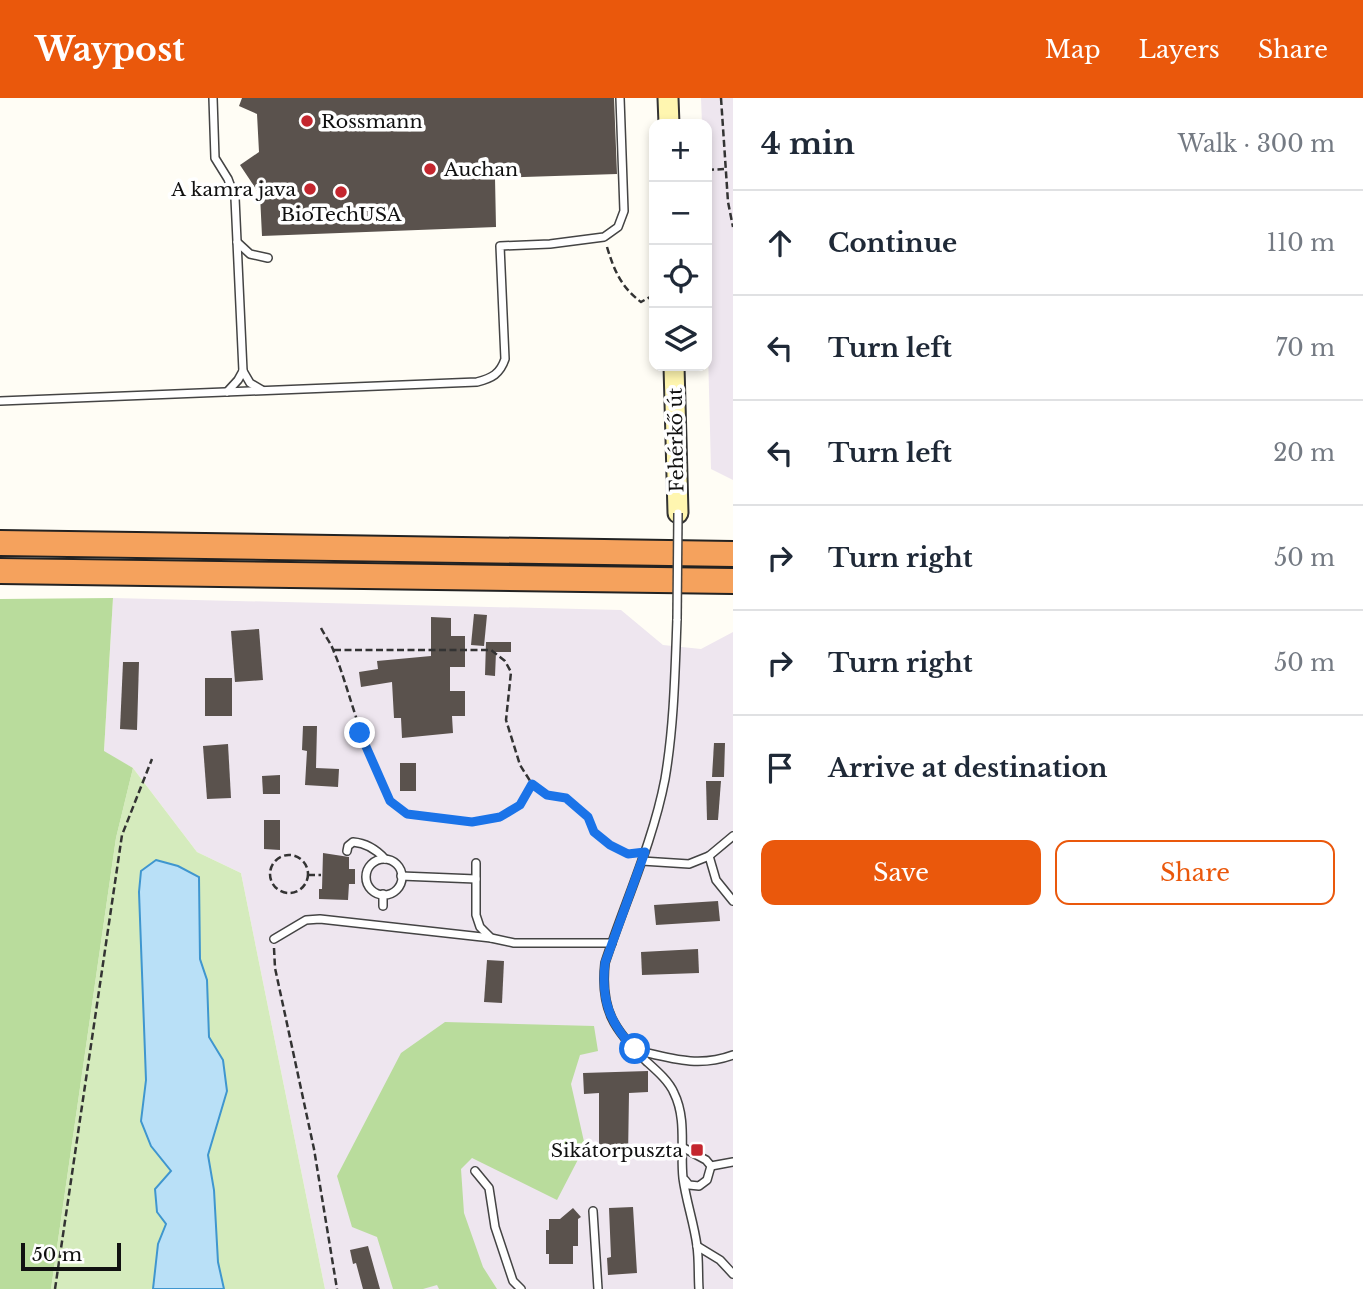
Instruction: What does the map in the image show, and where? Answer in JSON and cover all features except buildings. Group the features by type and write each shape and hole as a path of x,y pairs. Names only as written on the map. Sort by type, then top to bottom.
{"highway":[{"path":"0,543 733,554"},
{"path":"0,570 733,581"}],"street":[{"path":"668,98 668,119"},
{"name":"Fehérkő út","path":"674,371 678,513"}],"lane":[{"path":"213,98 215,158 228,179 234,198 243,371 250,383 262,391"},
{"path":"0,401 477,382 491,378 502,371 505,359 500,246 550,244 604,237 618,227 624,211 620,98"},
{"path":"237,242 250,254 268,258"},
{"path":"227,392 243,371"},
{"path":"678,513 674,708 667,763 645,852 605,963 604,998 613,1022 674,1091 680,1111 683,1178 697,1246 699,1289"},
{"path":"642,861 689,864 709,856 733,836"},
{"path":"347,850 349,844 362,842 377,850 385,859"},
{"path":"709,856 716,880 733,901"},
{"path":"385,859 394,862 401,870 401,876 397,889 388,894 370,888 366,878 368,868 375,861 385,859"},
{"path":"476,863 476,915 480,927 491,938"},
{"path":"401,876 476,879"},
{"path":"383,894 383,906"},
{"path":"274,939 306,920 320,919 491,938 514,943 612,943"},
{"path":"635,1049 690,1062 721,1060 733,1055"},
{"path":"682,1147 706,1160 711,1166"},
{"path":"711,1166 733,1162"},
{"path":"683,1178 689,1185 699,1186 707,1180 711,1166"},
{"path":"475,1171 489,1188 495,1227 513,1281 521,1289"},
{"path":"593,1211 598,1289"},
{"path":"697,1246 720,1260 733,1274"}],"path":[{"path":"720,98 728,202 733,226"},
{"path":"712,170 726,169"},
{"path":"604,237 613,269 625,289 641,302 649,298"},
{"path":"321,628 334,650 360,733 390,801 407,814 472,822 500,817 520,805 532,784"},
{"path":"334,650 491,650 505,660 511,672 506,720 520,765 532,784 547,795 566,798 588,817 594,832 610,845 628,854 645,852"},
{"path":"55,1289 122,835 152,759"},
{"path":"293,856 306,866 307,875 300,889 292,893 277,888 271,882 270,873 277,859 293,856"},
{"path":"307,875 321,875"},
{"path":"274,939 275,968 314,1149 337,1289"}],"shaded area":[{"path":"701,98 733,98 733,480 711,469 709,371 712,371 712,119 702,119"},
{"path":"113,598 621,610 663,645 701,649 733,632 733,1289 325,1289 241,873 197,852 133,768 104,752"}],"green space":[{"path":"113,598 104,751 133,768 116,838 51,1289 0,1289 0,599"},
{"path":"133,768 197,852 241,873 325,1289 51,1289 116,838"},
{"path":"445,1022 594,1026 598,1051 580,1055 571,1084 585,1146 557,1200 472,1158 461,1169 464,1213 483,1267 497,1289 439,1289 437,1285 423,1289 393,1289 377,1237 352,1227 337,1176 401,1053"}],"water":[{"path":"156,860 178,866 199,877 200,959 207,980 209,1037 223,1060 227,1091 208,1155 214,1190 218,1262 224,1289 153,1289 158,1244 166,1224 157,1212 155,1189 171,1171 151,1146 141,1121 146,1080 139,892 141,871"}],"place":[{"name":"Rossmann","path":"307,121"},
{"name":"Auchan","path":"430,169"},
{"name":"A kamra java","path":"310,189"},
{"name":"BioTechUSA","path":"341,192"},
{"name":"Sikátorpuszta","path":"697,1150"}],"route":[{"path":"360,733 390,801 407,814 472,822 500,817 520,805 532,784 547,795 566,798 588,817 594,832 610,845 628,854 645,852 618,922 605,963 603,981 607,1010 621,1034 635,1049"}]}
